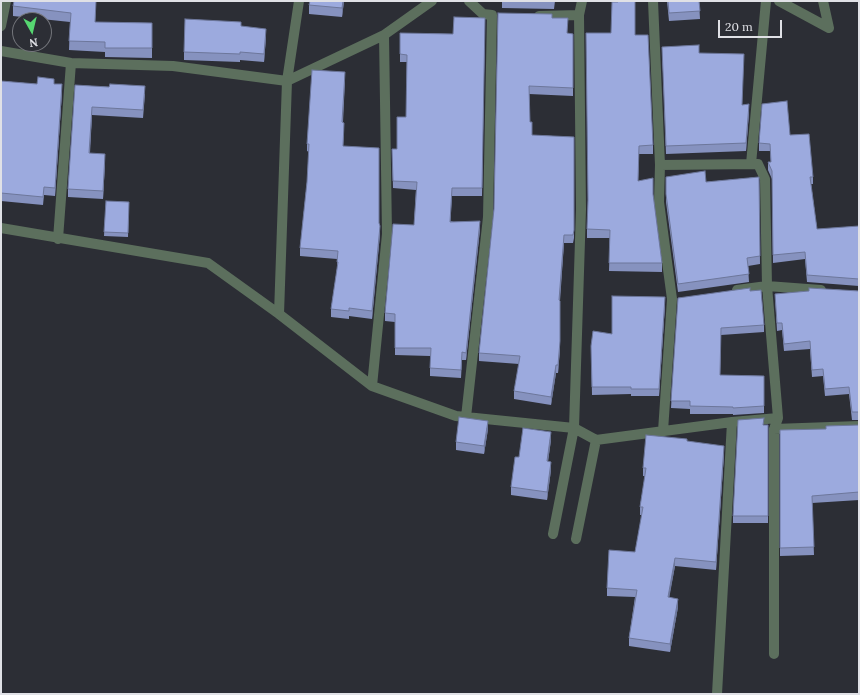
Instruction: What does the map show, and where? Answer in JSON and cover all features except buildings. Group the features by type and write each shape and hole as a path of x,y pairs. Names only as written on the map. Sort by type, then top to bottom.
{"street":[{"path":"1,26 6,1"},
{"path":"279,314 287,81 299,1"},
{"path":"1,51 71,63 173,66 287,81 384,35 432,1"},
{"path":"456,416 466,417 488,217 492,15 483,14 469,1"},
{"path":"553,534 574,428 581,209 579,15 582,1"},
{"path":"653,1 660,165 659,202 676,298 663,431"},
{"path":"758,164 751,164 766,1"},
{"path":"779,1 829,28 823,1"},
{"path":"483,14 505,15"},
{"path":"527,15 579,15"},
{"path":"372,386 387,234 384,35"},
{"path":"58,238 71,63"},
{"path":"660,165 758,164"},
{"path":"758,164 765,179 767,286 778,418 774,429 774,654"},
{"path":"1,228 208,264 279,314 372,386 456,416 574,428 596,440 732,422 778,418"},
{"path":"727,292 767,286 828,290"},
{"path":"717,694 732,422"},
{"path":"774,429 859,426"},
{"path":"576,539 596,440"}]}
